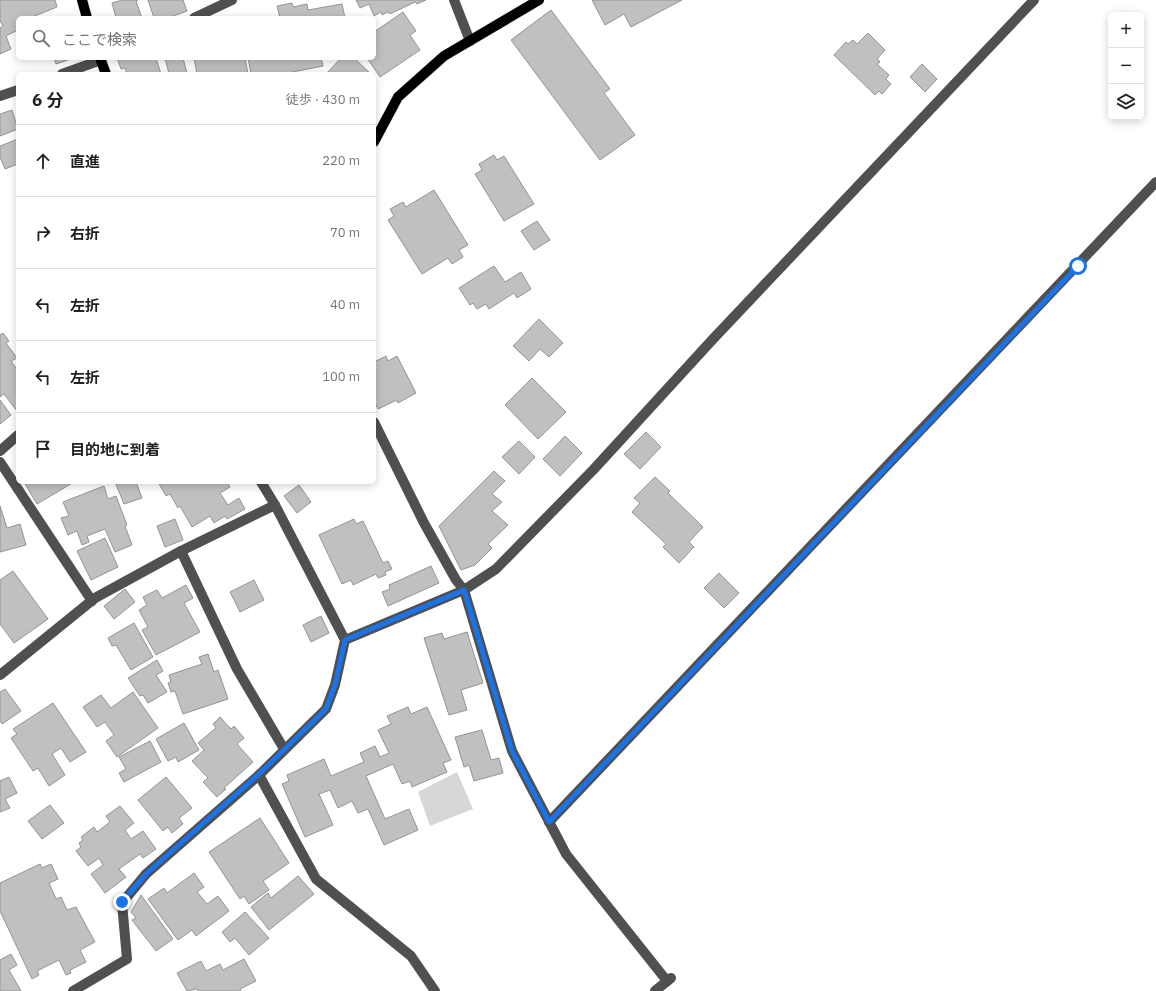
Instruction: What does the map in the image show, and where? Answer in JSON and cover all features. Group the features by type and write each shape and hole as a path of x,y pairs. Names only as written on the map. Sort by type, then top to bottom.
{"main road":[{"path":"82,0 86,16"},
{"path":"376,138 398,97 444,56 539,0"},
{"path":"100,60 105,72"}],"street":[{"path":"198,16 232,0"},
{"path":"454,0 470,41"},
{"path":"345,640 464,590 496,569 594,469 712,339 1034,0"},
{"path":"67,72 97,60"},
{"path":"0,96 16,91"},
{"path":"549,822 1156,182"},
{"path":"376,426 424,523 456,580 464,590 512,751 566,854 669,980 655,991"},
{"path":"0,451 16,437"},
{"path":"0,462 92,601"},
{"path":"73,991 128,959 122,902 132,889 146,874 259,774 326,709 335,685 345,640 275,505 262,484"},
{"path":"0,675 92,601 181,551 275,505"},
{"path":"181,551 237,669 284,749"},
{"path":"259,774 316,879 411,956 435,991"}],"shaded area":[{"path":"457,772 473,809 430,826 418,792"}],"building":[{"path":"0,0 55,0 57,7 35,16 16,16 16,31 6,36 11,49 0,54 0,28 3,26 0,21"},
{"path":"122,0 138,0 136,1 141,16 115,16 112,3"},
{"path":"148,0 183,0 187,11 173,16 153,16"},
{"path":"356,0 426,0 417,4 415,2 390,14 388,12 382,15 381,12 374,16 369,4 360,8"},
{"path":"592,0 682,0 631,27 624,14 605,25"},
{"path":"292,3 293,7 307,4 308,10 342,4 345,16 280,16 277,6"},
{"path":"551,10 610,89 604,93 635,135 600,160 511,40"},
{"path":"403,12 416,31 410,35 420,50 380,77 368,60 376,60 376,31"},
{"path":"868,33 885,50 877,59 880,62 877,64 889,75 886,79 891,84 882,94 879,91 875,95 834,55 846,42 848,44 853,40 857,44"},
{"path":"55,60 68,60 56,64"},
{"path":"118,60 157,60 160,72 126,72 125,68 121,69"},
{"path":"166,60 184,60 187,72 168,72"},
{"path":"194,60 245,60 248,72 197,72"},
{"path":"248,60 322,60 323,66 293,72 251,72"},
{"path":"339,60 356,60 369,72 328,72"},
{"path":"922,64 937,79 925,92 910,77"},
{"path":"12,110 16,123 16,130 0,136 0,114"},
{"path":"16,140 16,165 5,169 0,157 0,146"},
{"path":"494,155 497,160 504,156 534,204 504,221 475,174 482,170 479,164"},
{"path":"434,190 468,245 459,250 463,257 452,264 448,258 422,274 388,220 394,216 390,209 403,202 406,207"},
{"path":"537,221 550,240 534,250 521,231"},
{"path":"494,266 505,282 521,272 531,289 517,298 514,293 489,309 486,304 477,309 473,303 470,305 459,288"},
{"path":"539,319 563,343 549,357 540,349 529,361 513,346"},
{"path":"3,333 9,341 6,343 16,357 16,358 11,361 16,368 16,410 4,394 0,397 0,335"},
{"path":"386,356 388,361 397,356 416,393 398,403 397,400 378,409 376,405 376,361"},
{"path":"532,378 566,412 538,439 505,405"},
{"path":"0,400 11,415 0,424"},
{"path":"646,432 661,447 640,469 624,454"},
{"path":"565,436 582,453 560,476 543,459"},
{"path":"519,441 535,457 519,474 502,457"},
{"path":"494,471 505,481 492,494 502,502 492,511 508,525 488,544 492,548 475,565 461,570 439,526"},
{"path":"655,477 670,491 668,493 703,527 689,542 694,547 679,563 663,547 666,544 632,512 640,503 634,498"},
{"path":"25,484 71,484 37,504"},
{"path":"116,484 137,484 142,498 124,504"},
{"path":"159,484 228,484 230,487 220,493 228,505 239,498 245,509 227,519 225,516 214,523 210,516 192,527 180,506 178,508 170,494 166,496"},
{"path":"299,485 311,502 297,513 284,496"},
{"path":"104,486 108,499 116,496 127,525 125,526 132,545 115,552 105,529 87,536 89,542 82,545 77,531 68,535 61,518 69,516 63,502"},
{"path":"0,506 7,528 20,524 26,545 0,552"},
{"path":"175,519 183,540 165,547 157,526"},
{"path":"354,519 356,524 363,521 383,563 388,561 392,569 385,572 386,575 378,578 376,574 353,585 351,580 342,584 319,535"},
{"path":"105,538 118,567 91,580 77,551"},
{"path":"431,566 439,583 388,606 382,592 390,589 389,585"},
{"path":"13,571 48,619 14,643 0,624 0,580"},
{"path":"719,573 739,593 724,608 704,588"},
{"path":"254,580 264,600 240,612 230,592"},
{"path":"186,585 193,598 184,603 200,632 156,655 142,630 148,627 139,610 147,605 143,597 157,590 162,598"},
{"path":"125,589 135,602 114,619 104,606"},
{"path":"321,616 329,633 311,642 303,625"},
{"path":"134,623 153,657 131,670 116,645 112,646 108,638"},
{"path":"467,632 483,683 461,690 467,710 449,715 424,638 442,633 444,639"},
{"path":"208,654 214,672 218,670 228,699 183,714 175,691 171,692 168,683 171,682 169,675 202,664 199,657"},
{"path":"157,660 163,671 156,675 167,692 148,703 143,695 140,696 128,678"},
{"path":"5,689 21,711 2,724 0,721 0,692"},
{"path":"133,692 158,728 117,757 106,741 114,735 105,722 97,727 83,707 101,695 111,708"},
{"path":"53,703 86,752 70,762 61,748 52,754 65,775 49,786 38,768 33,771 11,738 17,734 13,729"},
{"path":"408,707 411,714 427,707 451,760 443,763 447,772 412,787 410,781 402,784 393,764 366,776 385,819 409,809 418,830 384,845 368,809 358,813 352,801 338,808 330,790 319,794 333,825 305,837 282,784 289,781 287,775 324,759 331,776 364,762 360,753 375,746 380,757 389,753 378,730 391,724 387,716"},
{"path":"220,717 231,729 234,726 244,738 237,744 253,762 224,788 226,789 217,797 203,782 208,778 192,761 204,750 198,743 216,728 213,724"},
{"path":"184,723 199,750 178,762 176,757 168,761 156,739"},
{"path":"482,730 491,760 499,758 503,773 474,781 469,765 464,767 455,737"},
{"path":"150,741 161,762 124,782 119,773 126,769 119,757"},
{"path":"9,777 17,793 5,799 10,808 0,812 0,781"},
{"path":"166,777 192,808 179,818 183,824 172,833 168,827 163,831 138,800"},
{"path":"50,805 64,823 42,839 28,821"},
{"path":"120,806 134,823 125,830 131,839 143,831 156,849 143,858 140,854 119,869 126,877 105,893 91,874 103,865 99,858 88,866 76,851 81,847 79,843 83,840 81,837 94,827 97,832 110,822 106,816"},
{"path":"260,818 289,863 263,881 269,890 249,904 244,896 240,899 209,852"},
{"path":"40,864 42,868 51,864 58,879 49,883 56,899 61,897 67,910 76,907 95,942 80,950 86,962 70,970 71,973 66,975 59,960 37,971 39,975 32,979 0,911 0,883"},
{"path":"194,873 204,887 197,892 207,904 218,896 229,911 196,936 192,930 178,940 148,899 164,888 167,893"},
{"path":"298,876 314,894 269,930 251,907 268,893 271,898"},
{"path":"141,895 173,939 156,951 132,920 136,918 131,912"},
{"path":"245,912 269,938 249,955 235,938 230,942 222,932"},
{"path":"11,954 17,965 9,970 21,991 0,991 0,960"},
{"path":"244,959 256,981 240,989 241,991 198,991 197,989 187,991 177,973 201,961 206,971 220,964 223,970"}],"route":[{"path":"122,902 146,874 259,774 326,709 335,685 345,640 464,590 512,751 549,822 584,788 799,558 1078,266"}]}
